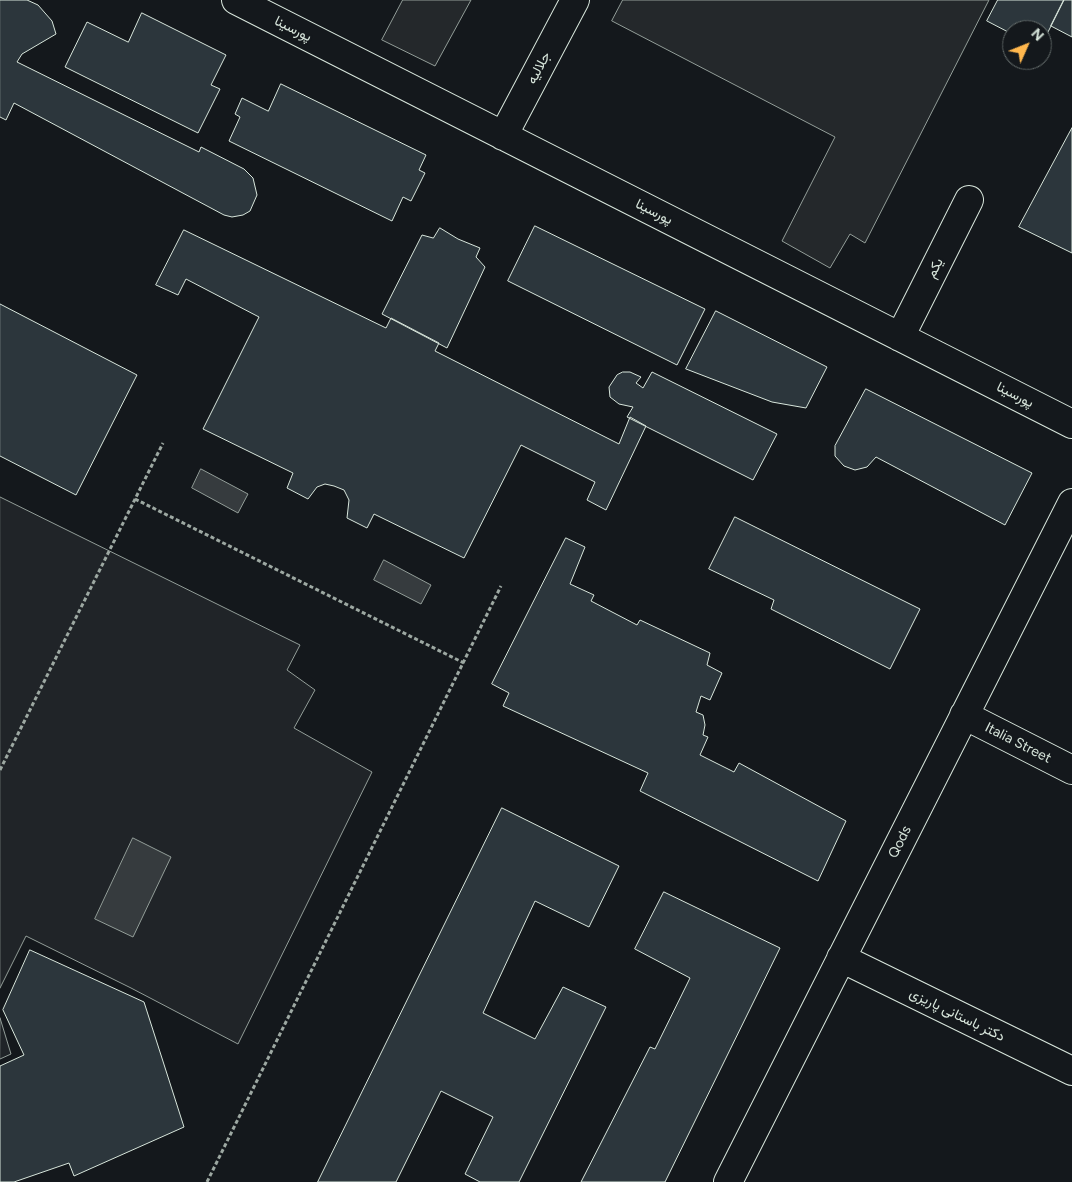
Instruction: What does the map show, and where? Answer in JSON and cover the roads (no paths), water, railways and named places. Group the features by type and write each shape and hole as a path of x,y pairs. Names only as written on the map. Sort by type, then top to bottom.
{"street":[{"name":"پورسینا","path":"236,0 1072,424"},
{"name":"جلالیه","path":"503,136 576,0"},
{"name":"یکم","path":"900,337 969,200"},
{"name":"Qods","path":"730,1181 964,715 1065,536 1072,502"},
{"name":"Italia Street","path":"964,715 1072,770"},
{"name":"دکتر باستانی پاریزی","path":"841,958 1072,1072"}]}
